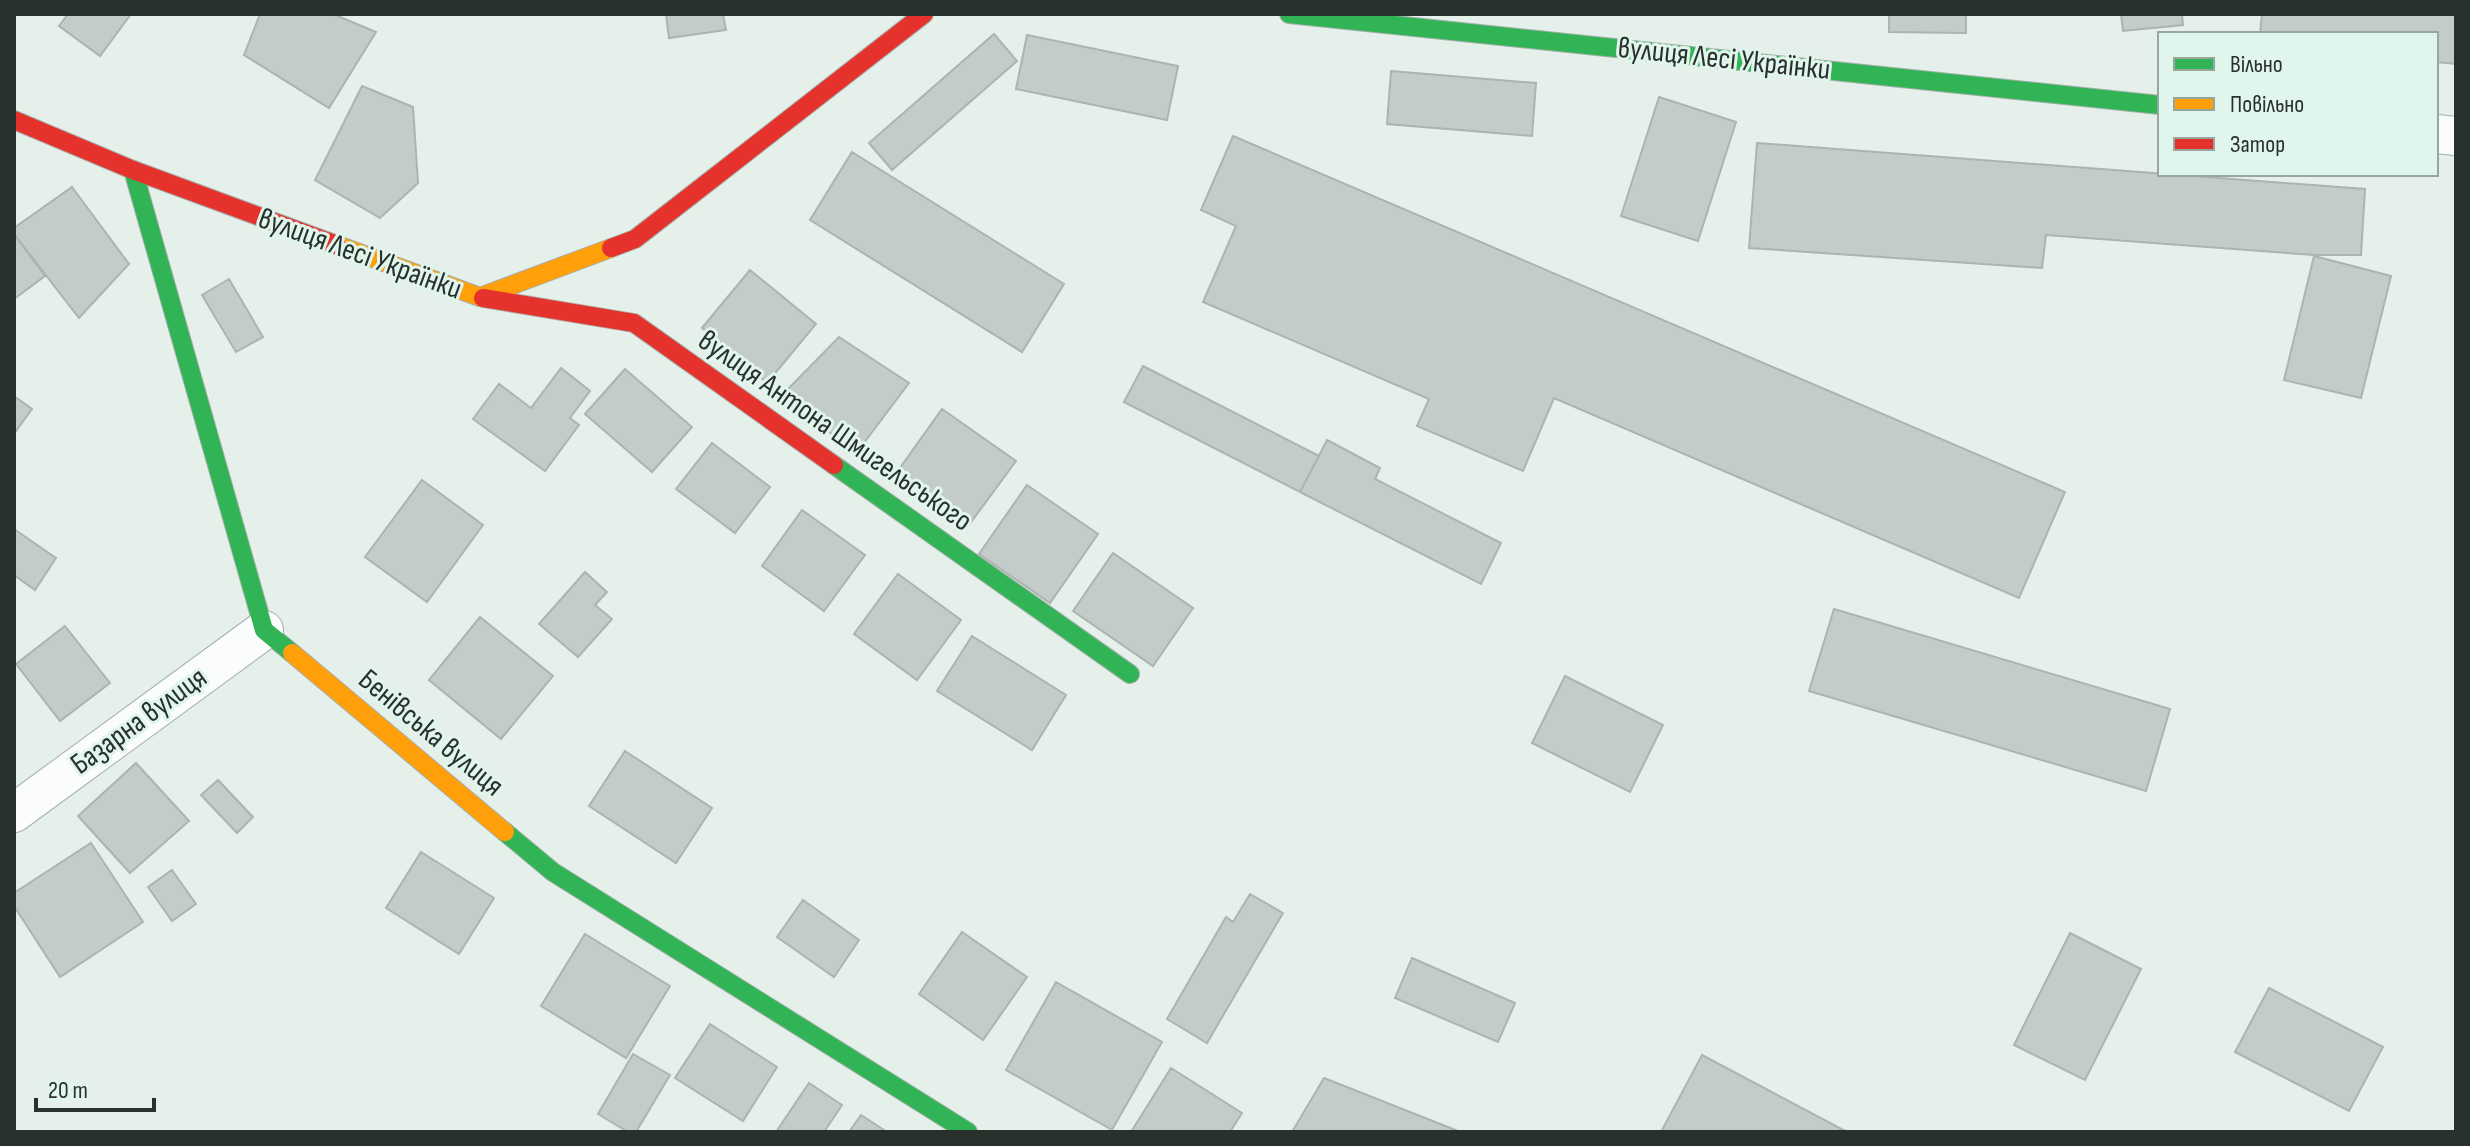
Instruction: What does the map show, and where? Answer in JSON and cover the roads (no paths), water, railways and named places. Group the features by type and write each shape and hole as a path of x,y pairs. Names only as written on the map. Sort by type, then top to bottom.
{"street":[{"name":"вулиця Лесі Українки","path":"14,120 133,170 480,297 635,239 924,14"},
{"name":"вулиця Лесі Українки","path":"1289,14 2158,105"},
{"path":"133,170 264,630"},
{"name":"вулиця Антона Шмигельського","path":"480,297 634,323 1130,674"},
{"name":"Базарна вулиця","path":"14,813 264,630"},
{"name":"Бенівська вулиця","path":"264,630 553,872 968,1132"}]}
